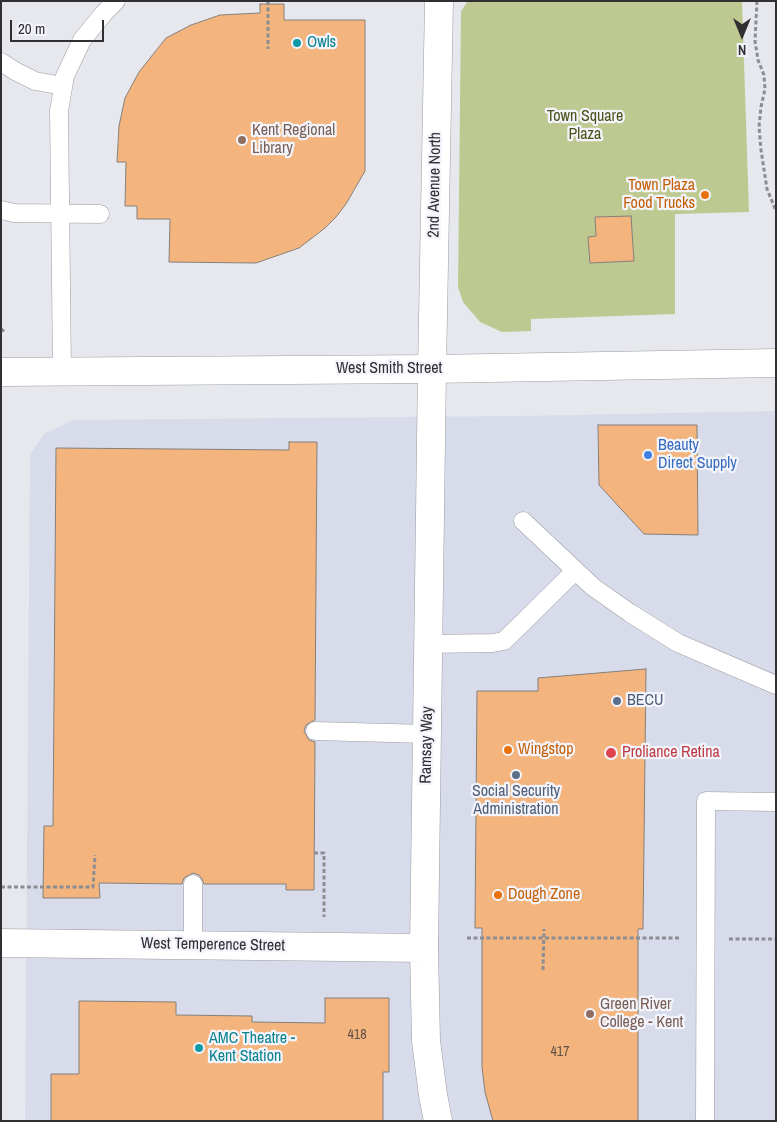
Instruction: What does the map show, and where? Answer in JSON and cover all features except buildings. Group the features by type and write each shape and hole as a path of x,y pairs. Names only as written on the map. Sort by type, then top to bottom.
{"street":[{"name":"2nd Avenue North","path":"432,369 439,1"},
{"name":"West Smith Street","path":"1,372 432,369 776,363"},
{"name":"Ramsay Way","path":"432,369 424,948 426,1041 438,1121"},
{"name":"West Temperence Street","path":"1,943 424,948"}],"lane":[{"path":"62,371 59,111 65,76 82,40 116,1"},
{"path":"1,62 35,81 63,86"},
{"path":"1,210 100,214"},
{"path":"523,521 593,587 630,613 678,643 776,685"},
{"path":"428,644 493,643 504,641 575,570"},
{"path":"315,731 427,734"},
{"path":"705,1121 706,802 776,802"},
{"path":"193,884 193,945"}],"path":[{"path":"268,1 268,49"},
{"path":"757,1 755,41 758,60 764,75 765,88 760,114 761,150 768,189 776,211"},
{"path":"1,329 4,332"},
{"path":"314,853 324,853 324,917"},
{"path":"1,886 93,886 95,855"},
{"path":"543,970 544,929"},
{"path":"467,938 686,938"},
{"path":"722,938 776,939"}],"shaded area":[{"path":"776,411 776,1121 25,1121 30,454 44,434 73,420 523,416"}],"green space":[{"name":"Town Square Plaza","path":"468,1 742,1 749,212 675,214 675,314 531,319 531,331 502,332 480,322 463,302 458,287 461,11"}],"place":[{"name":"Owls","path":"297,43"},
{"name":"Kent Regional Library","path":"242,140"},
{"name":"Town Plaza Food Trucks","path":"705,195"},
{"name":"Beauty Direct Supply","path":"648,455"},
{"name":"BECU","path":"617,701"},
{"name":"Wingstop","path":"508,750"},
{"name":"Proliance Retina","path":"611,753"},
{"name":"Social Security Administration","path":"516,775"},
{"name":"Dough Zone","path":"498,895"},
{"name":"Green River College - Kent","path":"590,1014"},
{"name":"AMC Theatre - Kent Station","path":"199,1048"}]}
